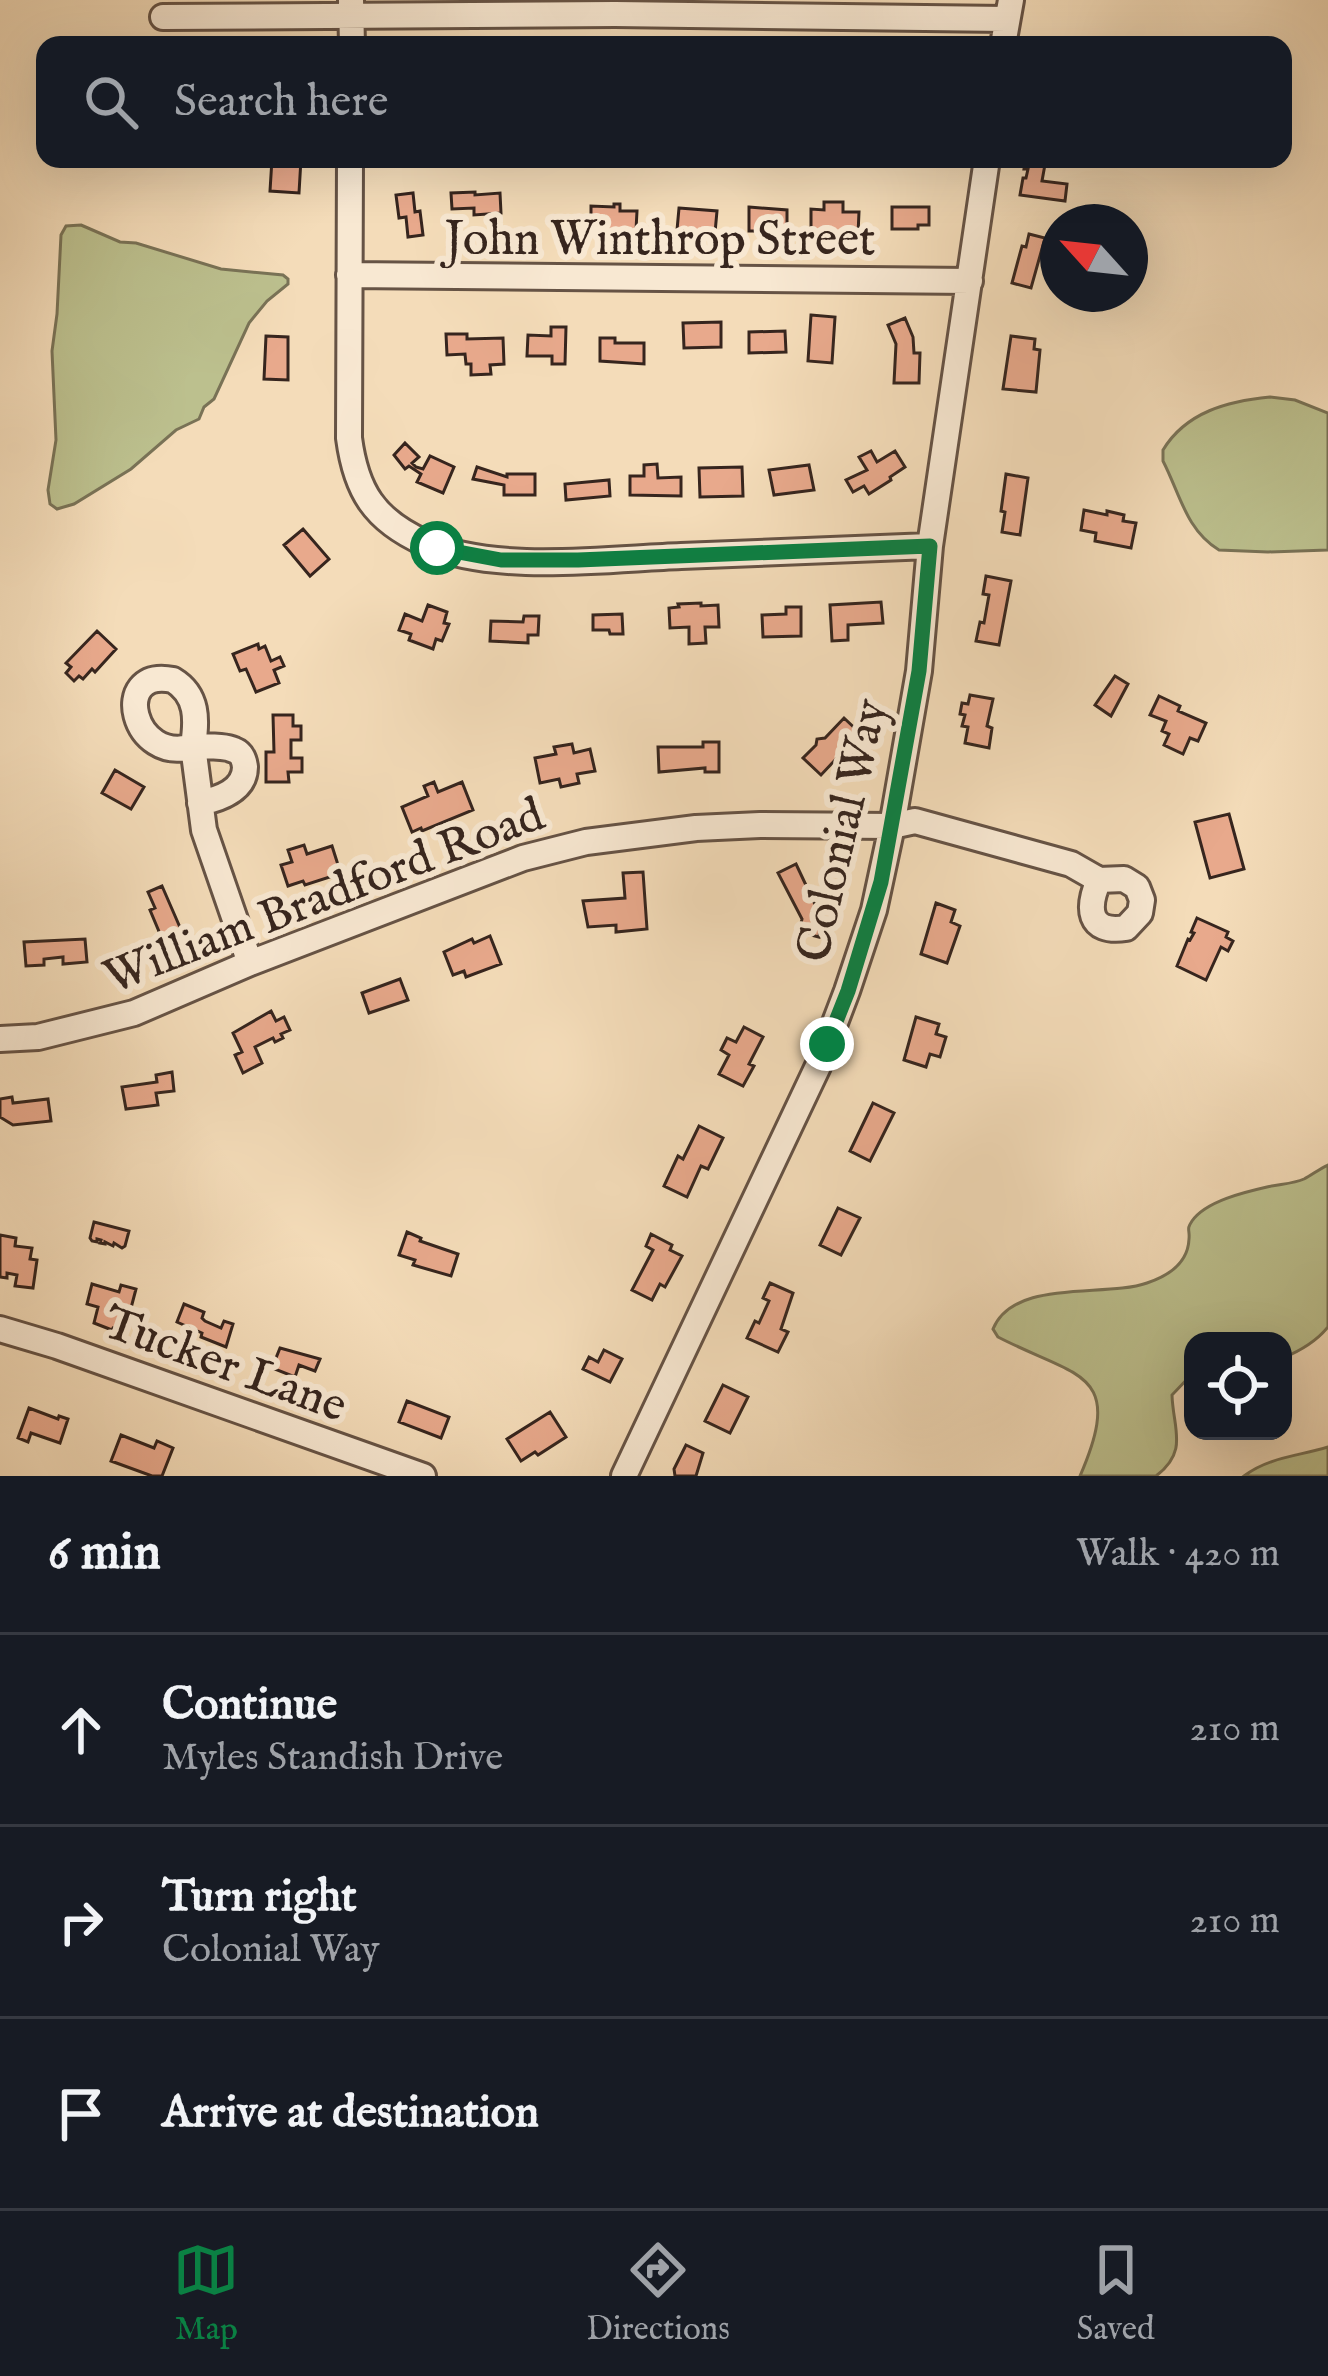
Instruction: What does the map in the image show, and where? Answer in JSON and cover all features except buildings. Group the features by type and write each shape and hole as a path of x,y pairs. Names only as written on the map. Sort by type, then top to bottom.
{"street":[{"path":"163,17 352,8 615,14 1008,9"},
{"path":"350,168 352,462 370,504 417,539 448,551 501,560 930,546"},
{"name":"Colonial Way","path":"624,1476 820,1062 874,910 919,671 930,546 986,168"},
{"name":"John Winthrop Street","path":"350,275 970,281"},
{"path":"200,803 237,787 245,764 240,754 193,746 200,803 206,838 250,963"},
{"name":"William Bradford Road","path":"0,1039 44,1035 134,1013 523,858 586,842 717,827 892,826 915,820 1071,864 1100,880"},
{"name":"Tucker Lane","path":"0,1329 423,1476"}],"green space":[{"path":"81,225 120,242 221,269 283,275 288,284 249,323 214,399 199,419 176,430 131,469 74,504 57,509 50,504 48,490 56,440 52,351 61,235 66,226"},
{"path":"1270,397 1295,400 1328,413 1328,550 1219,550 1191,522 1163,461 1163,450 1172,437 1196,418 1224,406"},
{"path":"1328,1165 1328,1327 1292,1353 1292,1332 1184,1332 1184,1382 1172,1395 1177,1439 1173,1458 1156,1476 1080,1476 1098,1415 1095,1396 1071,1371 998,1337 993,1329 1004,1313 1040,1296 1155,1280 1181,1262 1190,1224 1198,1214 1237,1195 1300,1181"},
{"path":"1328,1447 1328,1476 1244,1476 1274,1461"}],"route":[{"path":"437,548 501,560 578,560 930,546 919,671 881,882 827,1044"}]}
